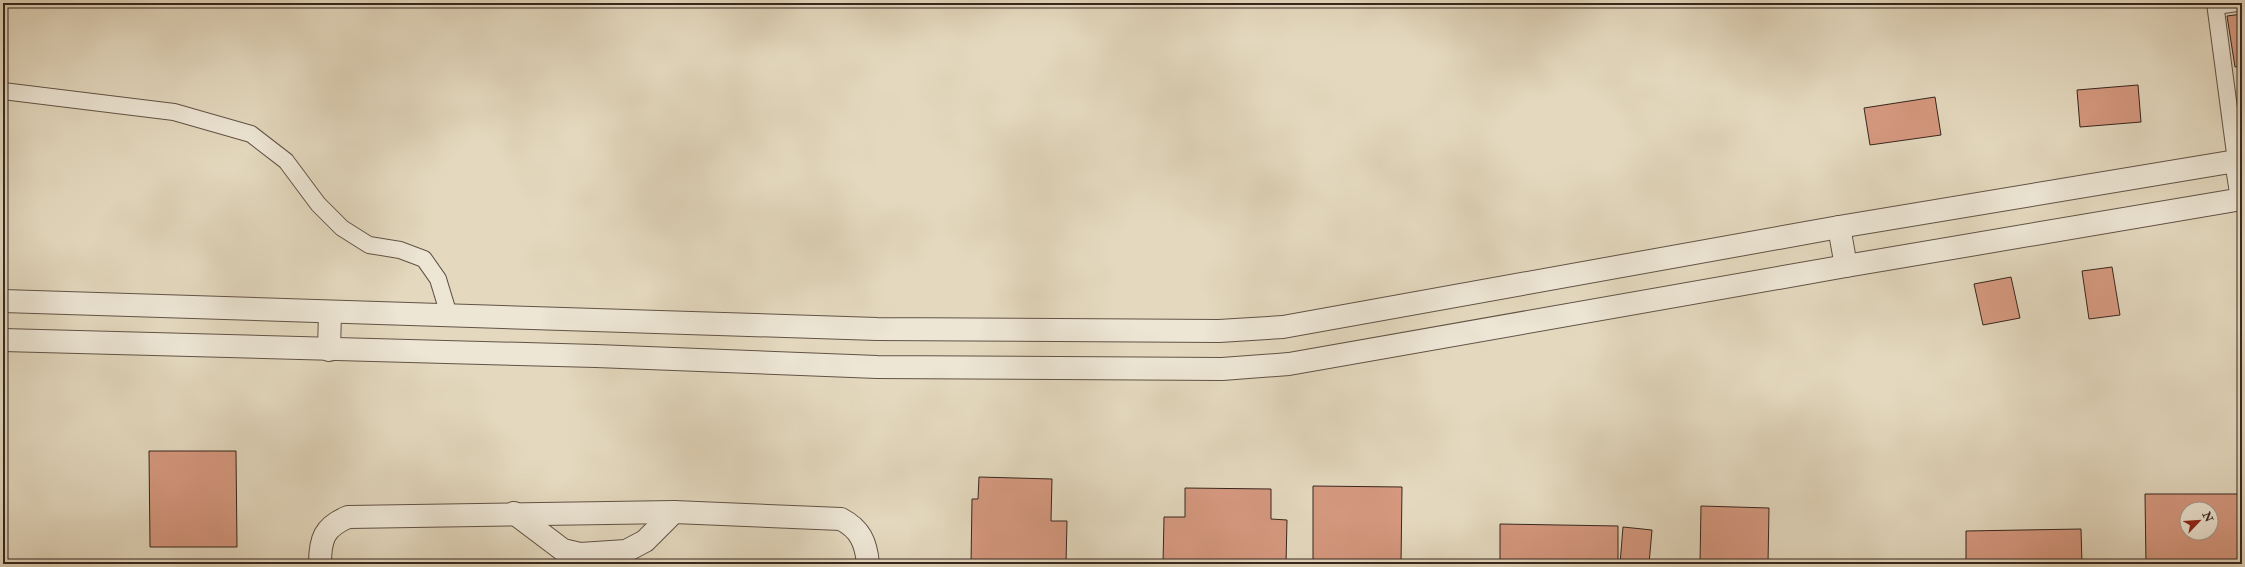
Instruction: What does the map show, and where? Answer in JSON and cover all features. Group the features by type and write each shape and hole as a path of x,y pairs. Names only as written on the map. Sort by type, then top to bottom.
{"street":[{"path":"3,301 877,329 1219,331 1283,327 1839,227 2239,161 2242,200 1846,266 1289,364 1222,369 878,368 596,356 329,350 3,340"},
{"path":"1839,227 1846,266"},
{"path":"329,350 330,312"},
{"path":"514,513 563,550 580,554 626,552 645,541 674,512"},
{"path":"320,564 320,545 327,531 335,522 348,517 514,513 674,512 841,518 855,526 862,537 868,564"}],"lane":[{"path":"2237,3 2215,5 2239,161"},
{"path":"3,91 174,112 251,134 286,161 318,204 342,228 369,245 400,250 424,259 438,278 449,315"}],"building":[{"path":"2242,14 2242,66 2235,67 2227,16"},
{"path":"2138,85 2141,122 2080,127 2077,90"},
{"path":"1935,97 1941,135 1870,145 1864,108"},
{"path":"2112,267 2120,315 2089,319 2082,271"},
{"path":"2011,277 2020,318 1983,325 1974,284"},
{"path":"149,451 236,451 237,547 150,547"},
{"path":"4,470 4,534 3,534"},
{"path":"979,477 1052,479 1051,521 1067,521 1066,564 971,564 972,499 978,499"},
{"path":"1313,486 1402,487 1401,564 1313,564"},
{"path":"1185,488 1271,489 1271,519 1287,520 1286,564 1163,564 1164,517 1185,517"},
{"path":"2145,494 2242,494 2242,564 2146,564"},
{"path":"1701,506 1769,508 1768,564 1700,564"},
{"path":"1500,524 1618,526 1618,564 1500,564"},
{"path":"1623,527 1652,530 1649,564 1620,564"},
{"path":"2081,529 2082,564 1966,564 1966,531"}]}
